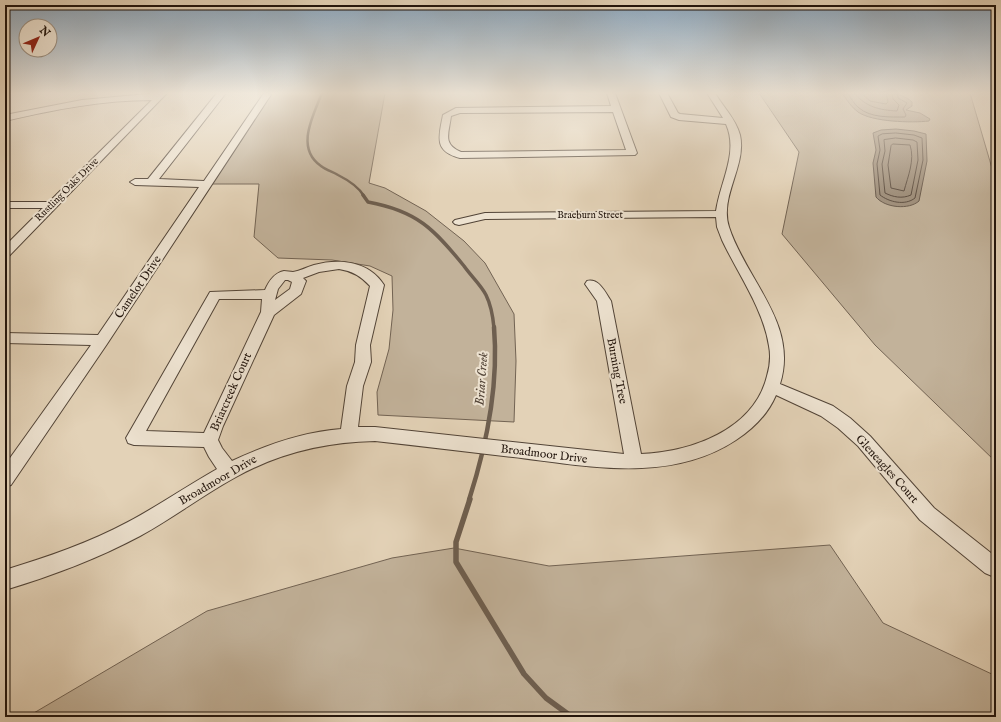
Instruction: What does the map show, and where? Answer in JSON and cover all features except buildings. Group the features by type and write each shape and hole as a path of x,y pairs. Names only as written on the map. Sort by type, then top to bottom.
{"street":[{"name":"Rustling Oaks Drive","path":"5,253 130,127"},
{"path":"150,182 195,127"},
{"name":"Camelot Drive","path":"5,479 102,340 246,127"},
{"path":"446,127 444,144 446,149 460,155 632,153 623,127"},
{"name":"Broadmoor Drive","path":"5,580 54,564 118,537 160,514 229,471 264,454 292,444 321,438 349,434 375,434 608,461 634,462 652,461 686,454 717,443 736,432 751,419 768,398 772,387 778,349 766,315 724,230 721,214 736,145 735,134 731,127"},
{"path":"135,182 208,184"},
{"path":"5,205 48,209"},
{"path":"5,212 48,209"},
{"name":"Braeburn Street","path":"459,222 485,216 721,214"},
{"path":"295,276 314,268 330,266 352,267 361,270 371,277 377,285 363,345 363,362 355,386 349,434"},
{"name":"Briarcreek Court","path":"229,471 215,452 210,440 215,426 268,312 296,291 300,280 295,276 287,275 279,277 274,283 266,303 268,312"},
{"name":"Burning Tree","path":"592,284 604,301 634,462"},
{"path":"210,440 134,438 215,295 270,294"},
{"path":"5,338 102,340"},
{"name":"Gleneagles Court","path":"772,387 827,411 844,423 864,441 927,514 992,566"}],"shaded area":[{"path":"247,127 379,127 369,183 385,188 426,211 464,241 485,263 514,314 516,361 514,422 378,415 377,392 389,349 393,310 392,276 370,266 332,260 278,258 254,237 259,184 208,184"},
{"path":"782,127 980,127 996,182 996,462 875,345 782,234 799,152"},
{"path":"830,545 883,623 996,676 996,717 27,717 207,611 392,558 454,548 549,566"}],"water":[{"path":"896,129 926,134 927,161 919,201 915,204 903,207 885,204 876,197 873,163 876,150 873,133 881,130"}],"waterway":[{"name":"Briar Creek","path":"309,127 308,131 309,150 313,159 325,169 356,186 364,196"},
{"name":"Briar Creek","path":"363,195 368,202 385,206 412,216 433,232 443,242 484,291 488,299 494,328"},
{"name":"Briar Creek","path":"469,500 481,458 490,415 495,371 494,327"},
{"name":"Briar Creek","path":"470,499 456,542 456,562 524,674 546,698 572,717"}]}
